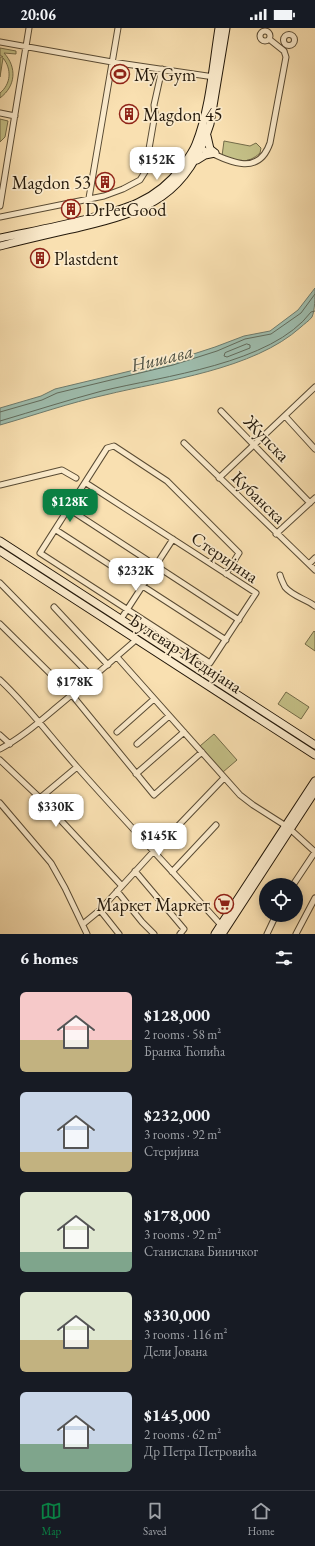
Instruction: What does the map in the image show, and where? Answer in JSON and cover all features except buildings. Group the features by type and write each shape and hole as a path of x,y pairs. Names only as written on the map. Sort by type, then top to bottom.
{"main road":[{"path":"0,238 114,212 140,203 166,186 199,147 207,135 210,124 219,28"},
{"path":"194,163 226,28"},
{"path":"207,135 210,148 215,153"},
{"path":"0,246 117,218 143,209 170,191 200,157 205,154 215,153"},
{"name":"Булевар Медијана","path":"0,541 315,745"},
{"name":"Булевар Медијана","path":"0,551 315,755"},
{"path":"222,934 288,828 315,781"},
{"path":"215,934 315,791"}],"street":[{"path":"0,206 29,28"},
{"path":"89,198 118,28"},
{"path":"199,147 215,153 226,160 243,165 257,161 266,154 270,143 286,57 284,51 269,39"},
{"path":"0,42 112,62 215,77"},
{"path":"284,51 287,45"},
{"path":"0,217 104,196 123,189 140,180 145,172 155,114 154,106 162,69"},
{"path":"0,113 15,116"},
{"path":"219,478 315,387"},
{"name":"Жупска","path":"221,410 310,503"},
{"path":"285,416 315,449"},
{"name":"Кубанска","path":"184,443 276,534 315,570"},
{"path":"56,530 107,448 116,446 167,481 239,553 226,574"},
{"path":"0,485 62,470 76,478"},
{"name":"Стеријина","path":"86,483 256,593 210,663"},
{"path":"276,534 315,498"},
{"path":"69,509 239,620"},
{"name":"Булевар Медијана","path":"210,663 40,553 56,530 226,640"},
{"name":"Стеријина","path":"121,619 173,539"},
{"path":"308,564 315,558"},
{"path":"280,575 286,588 297,597 307,600 315,606"},
{"path":"0,583 93,678"},
{"path":"54,607 108,665"},
{"path":"0,624 72,695 154,795 202,752"},
{"path":"0,749 10,744 39,722 93,678 136,639"},
{"path":"117,657 240,795 253,806 288,828 315,852 298,878"},
{"path":"0,680 15,694 77,767 221,925"},
{"path":"117,732 154,699"},
{"path":"137,744 169,716"},
{"path":"136,774 184,732"},
{"path":"0,735 10,744"},
{"path":"0,760 40,798 122,886"},
{"path":"40,798 77,767"},
{"path":"83,924 100,910 224,778"},
{"path":"0,803 51,863 66,888 87,934"},
{"path":"172,872 216,825"},
{"path":"135,871 184,928 180,934"},
{"path":"118,891 142,922 154,934"},
{"path":"296,934 315,898"},
{"path":"100,910 119,934"},
{"path":"266,934 272,922"}],"shaded area":[{"path":"0,48 16,51 16,54 4,53 11,64 13,76 9,88 0,98 0,93 8,81 9,72 3,58 0,77 0,57 3,57 0,55"},
{"path":"0,119 8,121 5,137 0,142"},
{"path":"224,141 250,146 256,143 261,148 260,153 246,161 222,156"},
{"path":"314,631 315,632 315,651 305,644"},
{"path":"286,692 309,707 301,719 278,704"},
{"path":"214,734 237,760 223,772 200,746"}],"water":[{"path":"315,288 312,317 281,342 259,354 208,372 92,398 0,425 0,408 41,396 55,389 172,361 244,336 270,331 298,310"}],"place":[{"name":"My Gym","path":"120,74"},
{"name":"Magdon 45","path":"129,114"},
{"name":"Magdon 53","path":"105,182"},
{"name":"DrPetGood","path":"71,209"},
{"name":"Plastdent","path":"40,258"},
{"name":"Маркет Маркет","path":"224,904"}],"water label":[{"name":"Нишава","path":"162,358"}]}
